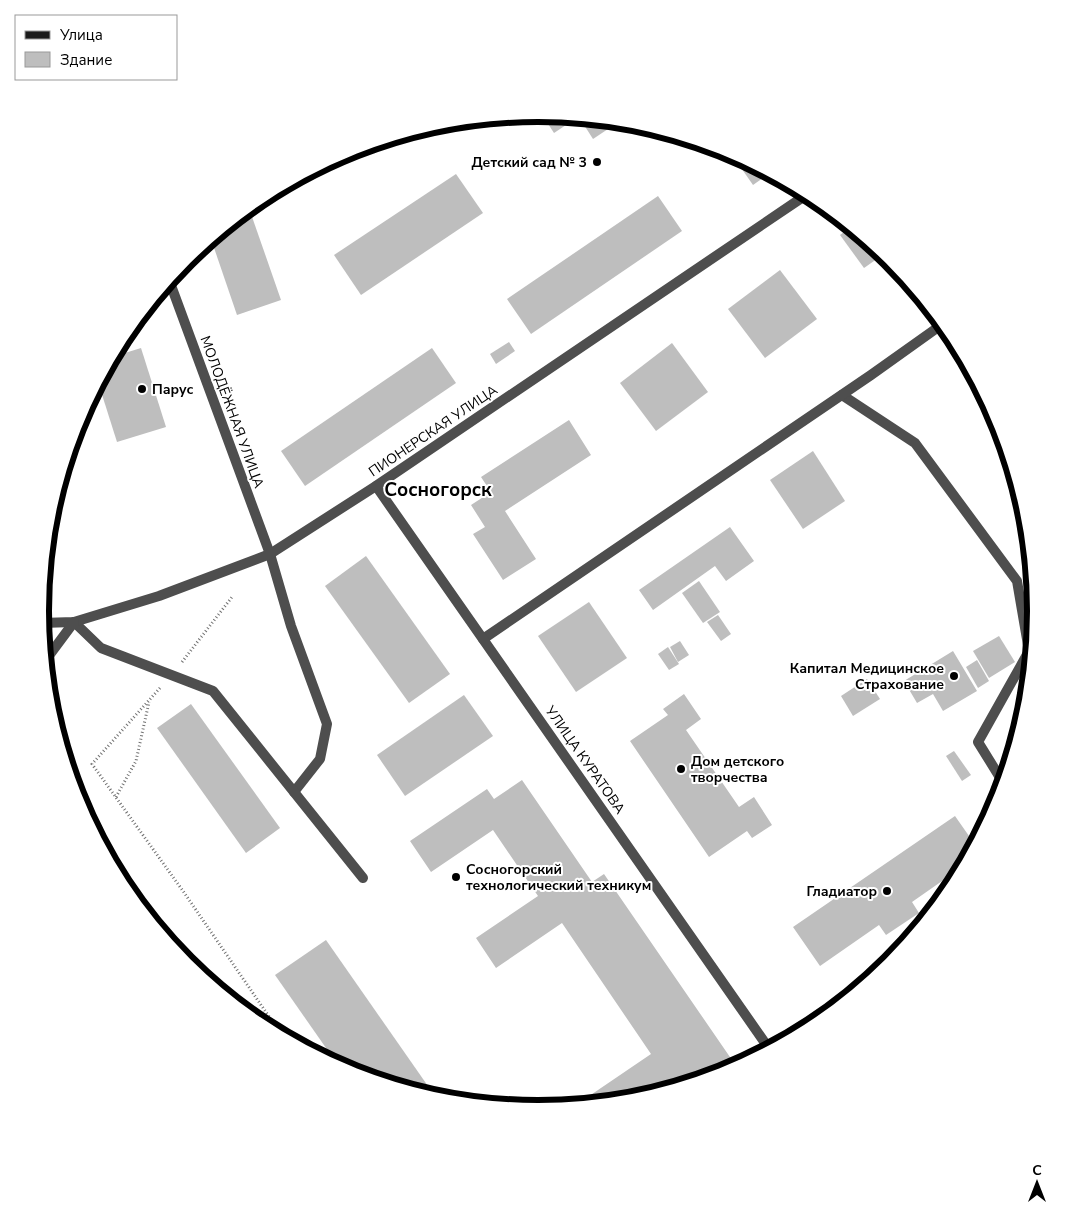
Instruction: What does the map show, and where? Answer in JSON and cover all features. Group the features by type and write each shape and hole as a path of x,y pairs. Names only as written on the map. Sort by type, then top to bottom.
{"street":[{"name":"ПИОНЕРСКАЯ УЛИЦА","path":"49,623 74,622 159,596 270,554 376,486 801,198"},
{"name":"МОЛОДЁЖНАЯ УЛИЦА","path":"172,287 270,554 291,626 328,724 320,759 294,792"},
{"path":"483,639 842,395 938,328"},
{"path":"842,395 915,443 1017,581 1027,641"},
{"name":"УЛИЦА КУРАТОВА","path":"376,486 766,1045"},
{"path":"51,653 74,622 101,648 213,691 363,878"},
{"path":"999,776 978,742 1026,658"}],"path":[{"path":"116,797 136,761 149,700"},
{"path":"92,764 274,1024"}],"building":[{"path":"547,122 569,123 554,133"},
{"path":"584,124 611,127 593,139"},
{"path":"739,165 764,177 753,185"},
{"path":"456,174 483,213 361,295 334,255"},
{"path":"658,196 682,231 531,334 507,299"},
{"path":"251,215 281,300 237,315 213,246"},
{"path":"846,231 878,258 864,268 840,235"},
{"path":"780,270 817,319 765,358 728,309"},
{"path":"509,342 515,351 496,364 490,354"},
{"path":"672,343 708,392 656,431 620,383"},
{"path":"141,348 166,427 117,442 101,391 122,354"},
{"path":"432,348 456,383 305,486 281,451"},
{"path":"569,420 591,455 505,511 536,559 503,580 473,534 485,527 471,505 491,492 481,477"},
{"path":"813,451 845,501 803,529 770,480"},
{"path":"730,527 754,561 726,581 715,566 653,610 639,590"},
{"path":"366,556 450,674 409,703 325,586"},
{"path":"699,581 720,612 703,623 682,593"},
{"path":"589,602 627,658 576,692 538,636"},
{"path":"718,615 731,634 721,641 707,622"},
{"path":"999,636 1015,662 989,678 973,651"},
{"path":"680,641 689,655 678,662 670,647"},
{"path":"668,647 679,664 669,670 658,654"},
{"path":"953,651 977,691 943,711 933,694 917,703 904,681"},
{"path":"977,660 989,681 978,688 966,667"},
{"path":"867,679 880,699 853,716 841,696"},
{"name":"Дом детского творчества","path":"684,694 701,719 686,730 739,807 754,797 772,825 752,838 747,831 709,857 630,741 668,715 663,709"},
{"path":"464,695 493,736 405,796 377,755"},
{"path":"191,704 280,828 246,853 157,728"},
{"path":"954,751 971,775 962,781 946,756"},
{"path":"522,780 592,882 604,874 732,1060 726,1064 665,1085 634,1092 585,1099 651,1054 562,923 496,968 476,938 538,896 493,830 431,872 410,841 487,789 494,799"},
{"path":"955,816 972,840 952,874 912,902 919,913 886,935 879,925 820,966 793,927"},
{"path":"326,940 430,1089 381,1075 331,1055 275,975"}],"place":[{"name":"Детский сад № 3","path":"597,162"},
{"name":"Парус","path":"142,389"},
{"name":"Капитал Медицинское Страхование","path":"954,676"},
{"name":"Дом детского творчества","path":"681,769"},
{"name":"Сосногорский технологический техникум","path":"456,877"},
{"name":"Гладиатор","path":"887,891"}],"district":[{"name":"Сосногорск","path":"438,490"}]}
